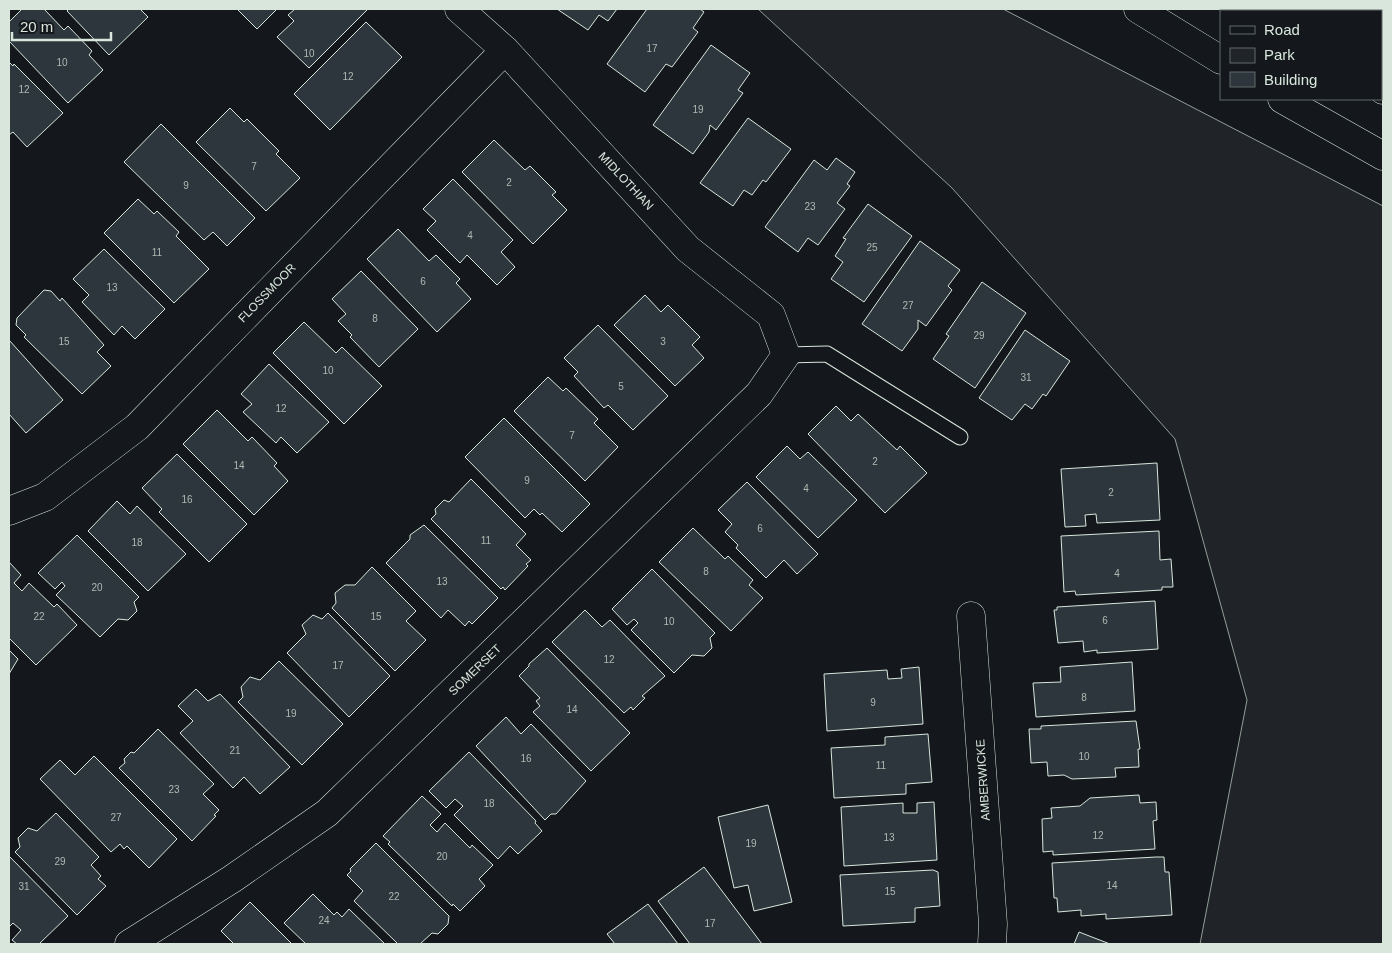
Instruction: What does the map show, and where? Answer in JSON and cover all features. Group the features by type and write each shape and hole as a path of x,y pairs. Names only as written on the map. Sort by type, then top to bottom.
{"street":[{"name":"MIDLOTHIAN","path":"459,9 505,50 688,249 771,315 786,355"},
{"path":"1138,9 1220,59"},
{"name":"FLOSSMOOR","path":"9,511 45,497 137,426 505,50"},
{"path":"1284,100 1383,156"},
{"name":"SOMERSET","path":"128,944 232,879 327,813 759,394 786,355"},
{"name":"AMBERWICKE","path":"971,616 992,914 992,944"}],"lane":[{"path":"786,355 827,354 960,438"}],"green space":[{"path":"758,9 1003,9 1383,206 1383,944 1200,944 1247,700 1175,439 952,188"}],"building":[{"path":"22,9 44,9 64,30 68,26 92,51 89,55 103,70 68,103 9,41 9,22"},
{"path":"69,9 140,9 148,17 109,55 67,11"},
{"path":"237,9 277,9 257,29"},
{"path":"295,9 368,9 309,68 277,37 294,21 288,15"},
{"path":"557,9 617,9 608,21 599,15 588,30"},
{"path":"647,9 700,9 704,12 693,28 698,32 672,67 666,64 645,92 607,64"},
{"path":"366,22 402,57 330,130 294,94"},
{"path":"711,45 750,73 738,90 743,93 716,130 710,125 709,132 693,154 653,125"},
{"path":"9,62 13,66 14,64 63,113 27,147 13,132 9,135"},
{"path":"230,108 244,122 247,119 279,151 276,154 300,178 266,211 196,142"},
{"path":"748,118 791,149 766,182 763,180 752,195 744,190 733,206 700,183"},
{"path":"161,124 255,218 227,246 213,232 204,240 124,162"},
{"path":"494,140 525,170 530,166 556,192 552,195 567,210 533,244 462,172"},
{"path":"836,158 855,172 847,184 850,186 837,203 845,209 818,245 808,238 798,252 765,227 814,160 827,170"},
{"path":"453,179 513,240 501,252 515,267 497,285 467,255 460,263 427,230 436,221 423,209"},
{"path":"138,199 154,214 157,211 179,232 176,236 209,269 174,303 104,233"},
{"path":"868,204 912,236 864,302 831,279 843,262 835,256 846,239 843,238"},
{"path":"398,229 429,261 436,255 460,279 456,283 471,299 437,332 367,259"},
{"path":"920,241 960,270 948,286 952,290 926,326 918,320 918,329 902,351 862,324"},
{"path":"104,249 165,309 135,339 122,326 114,335 82,302 89,295 73,279"},
{"path":"361,271 418,329 379,367 350,337 352,335 338,321 346,314 332,299"},
{"path":"982,282 1026,313 975,388 933,359 949,336 946,334"},
{"path":"44,290 51,291 60,301 62,298 104,345 97,352 111,366 82,394 24,337 26,335 16,325 17,318"},
{"path":"645,295 661,312 668,305 700,337 692,345 704,358 675,386 614,325"},
{"path":"304,322 336,353 342,347 382,386 344,424 273,353"},
{"path":"598,325 668,396 633,430 608,405 604,408 574,376 578,372 564,358"},
{"path":"1025,330 1070,361 1046,396 1043,394 1032,409 1025,404 1012,420 979,398"},
{"path":"9,340 63,400 26,433 9,414"},
{"path":"269,364 329,422 297,453 281,437 276,443 243,412 252,404 241,394"},
{"path":"548,377 563,391 566,388 598,419 594,423 618,447 585,481 514,411"},
{"path":"836,406 851,421 858,414 897,450 900,446 927,473 885,513 808,434"},
{"path":"217,410 248,441 252,437 277,463 274,466 288,481 254,515 183,444"},
{"path":"504,418 590,504 562,532 542,513 540,515 534,509 525,518 465,457"},
{"path":"787,446 800,459 808,452 857,500 818,538 756,477"},
{"path":"177,454 247,524 209,562 159,512 162,509 142,488"},
{"path":"1157,463 1160,520 1097,523 1096,514 1085,515 1086,526 1065,527 1061,469"},
{"path":"471,479 526,534 516,545 531,560 526,564 528,566 505,590 503,587 501,589 431,519 436,514 435,509 444,500 449,502"},
{"path":"747,482 818,554 797,574 784,560 766,578 736,548 738,545 725,532 732,524 718,510"},
{"path":"117,501 130,514 137,506 186,554 148,591 88,531"},
{"path":"424,525 498,598 472,624 469,621 465,626 448,610 441,618 386,563 410,539 410,535"},
{"path":"693,528 725,559 728,556 753,580 749,585 763,598 731,631 659,562"},
{"path":"1159,531 1160,560 1171,559 1173,587 1162,587 1162,590 1076,595 1075,591 1064,592 1061,536"},
{"path":"77,535 139,597 134,602 137,611 128,620 118,619 100,637 56,595 65,586 62,582 55,589 38,573"},
{"path":"9,562 21,575 14,583 22,591 29,583 54,607 57,604 77,625 36,665 9,638"},
{"path":"372,567 416,611 406,621 426,640 395,671 332,608 336,603 335,593 345,585 355,585"},
{"path":"652,569 715,633 710,638 712,648 704,656 692,655 674,673 631,630 638,623 634,619 627,625 612,609"},
{"path":"1155,601 1158,649 1097,653 1097,650 1084,652 1083,641 1058,643 1054,610 1057,610 1057,607"},
{"path":"585,610 602,627 610,620 665,676 642,696 645,698 633,710 631,707 624,713 552,642"},
{"path":"328,613 390,676 349,717 287,653 306,634 302,625 313,615 322,619"},
{"path":"547,648 630,733 591,771 533,712 540,706 536,701 540,698 519,676"},
{"path":"9,650 18,659 9,674"},
{"path":"279,661 343,724 302,765 238,702 243,697 241,687 250,677 260,680"},
{"path":"1132,662 1135,711 1036,717 1033,683 1061,682 1060,667"},
{"path":"919,667 923,724 827,731 824,674 887,670 888,679 902,678 901,669"},
{"path":"196,689 208,701 220,694 290,767 260,794 244,777 233,788 180,733 193,721 178,706"},
{"path":"506,717 521,734 531,724 586,781 556,814 551,814 545,820 476,746"},
{"path":"1136,721 1140,749 1138,749 1139,767 1115,768 1116,777 1072,779 1064,775 1048,776 1047,762 1031,763 1029,729 1041,729 1041,726"},
{"path":"158,729 214,784 203,794 219,810 214,815 216,816 192,841 119,768 125,763 124,759 131,752 134,753"},
{"path":"928,734 932,782 906,784 906,794 834,798 831,748 885,745 885,737"},
{"path":"469,752 536,821 535,823 542,831 518,854 510,846 498,859 454,815 463,806 455,799 446,808 429,791"},
{"path":"94,756 177,839 149,868 127,846 124,849 120,844 111,852 40,779 60,760 75,775"},
{"path":"1139,795 1140,803 1156,802 1157,820 1153,821 1155,849 1053,855 1053,851 1043,852 1042,819 1052,818 1051,808 1080,806 1090,798"},
{"path":"422,796 441,814 430,825 437,832 445,823 470,848 472,845 493,865 479,879 485,886 460,911 453,904 452,906 388,844 390,842 383,836"},
{"path":"934,802 937,860 844,866 841,807 903,803 903,813 917,813 917,803"},
{"path":"768,805 792,902 754,911 748,885 734,888 718,817"},
{"path":"56,813 99,857 91,865 101,876 98,879 106,886 77,915 15,852 20,847 18,838 28,828 37,831"},
{"path":"376,843 449,916 448,924 438,934 432,933 420,944 398,944 354,901 363,891 347,875 351,871 350,869"},
{"path":"9,856 68,916 39,944 17,944 12,940 21,930 13,923 9,927"},
{"path":"1164,857 1165,872 1169,872 1172,915 1106,919 1106,914 1081,916 1081,910 1058,912 1057,898 1054,898 1052,863"},
{"path":"704,867 762,944 690,944 658,901"},
{"path":"933,870 938,872 940,906 915,908 915,922 843,926 840,875"},
{"path":"313,894 334,915 337,912 342,917 349,909 385,944 306,944 284,923"},
{"path":"250,902 292,944 234,944 221,931"},
{"path":"648,904 678,944 615,944 607,934"},
{"path":"1079,932 1110,944 1074,944"}]}
